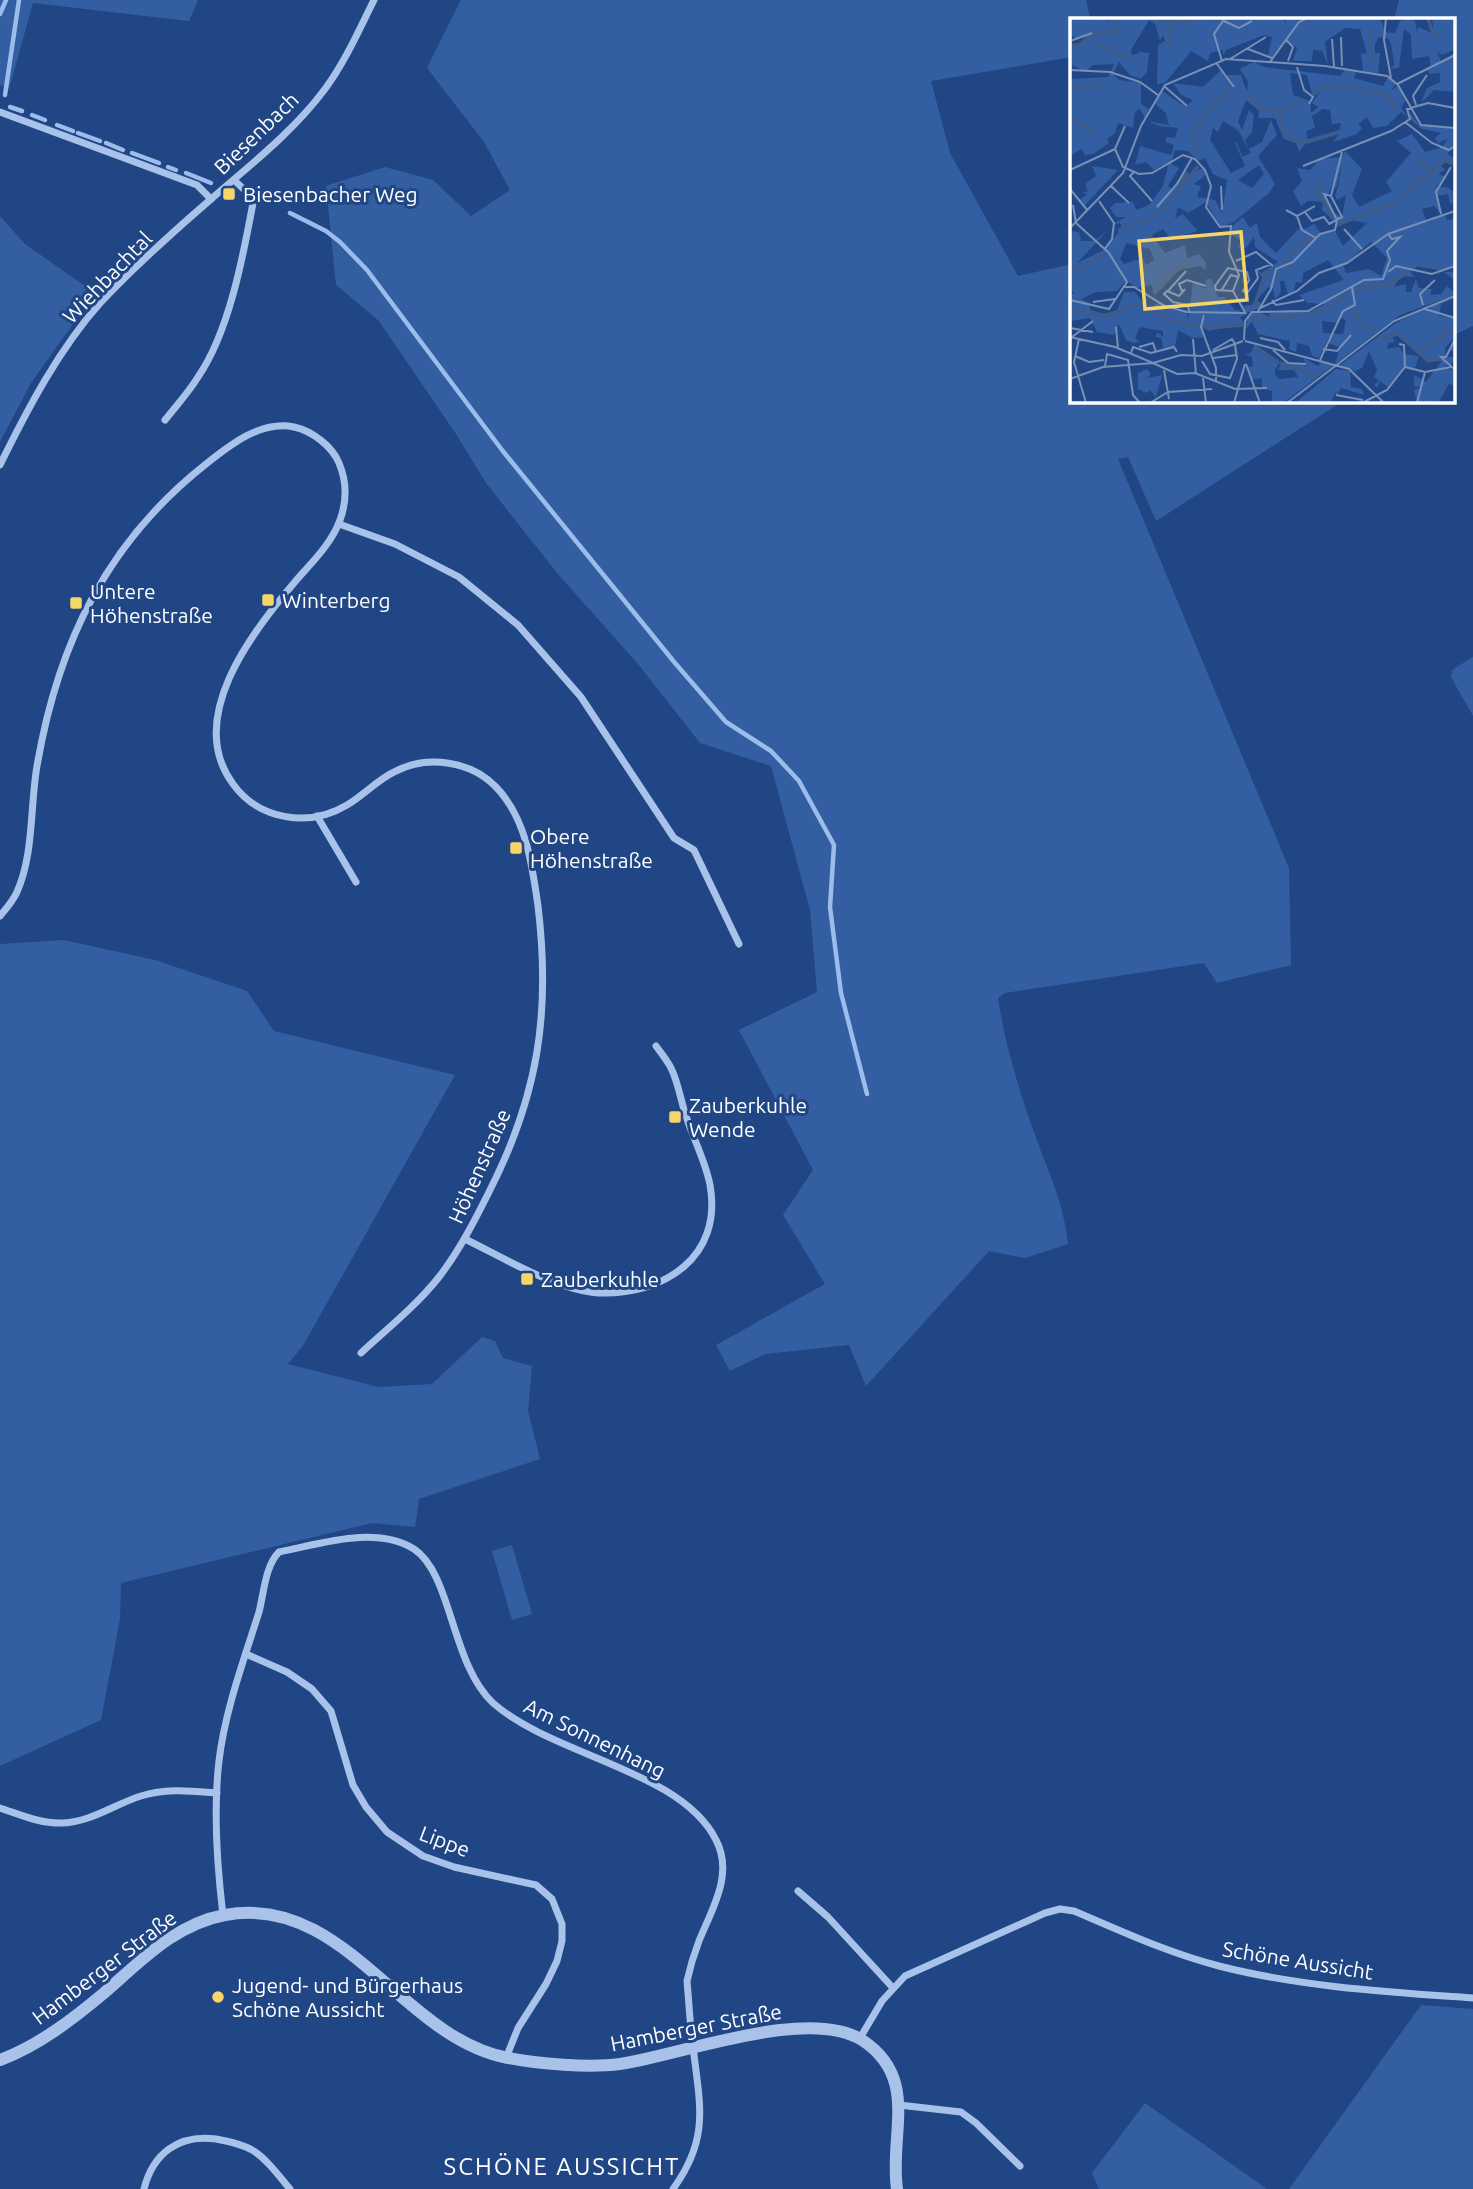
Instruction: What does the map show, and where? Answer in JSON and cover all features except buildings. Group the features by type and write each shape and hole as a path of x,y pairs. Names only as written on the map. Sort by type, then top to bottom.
{"street":[{"name":"Biesenbach","path":"0,112 197,185 212,199 281,137 324,90 340,66 374,0"},
{"path":"165,420 199,377 237,281 253,204 251,196 234,180"},
{"name":"Wiehbachtal","path":"0,465 16,432 79,329 121,282 212,199"},
{"name":"Höhenstraße","path":"0,916 16,895 25,867 36,769 57,676 86,607 111,564 164,498 232,444 258,431 278,426 297,427 320,439 336,455 345,479 346,497 339,524 329,542 275,607 236,665 222,695 216,720 216,746 223,770 236,790 252,804 274,815 295,819 317,816 346,805 395,771 418,763 442,762 465,766 492,783 514,808 526,842 543,948 544,985 536,1059 525,1107 509,1152 465,1239 436,1282 361,1353"},
{"path":"339,524 395,544 459,578 518,625 581,697 674,838 694,850 739,944"},
{"path":"317,816 356,882"},
{"path":"465,1239 531,1272 566,1286 596,1293 638,1290 669,1279 690,1262 707,1234 712,1211 710,1184 671,1069 656,1046"},
{"name":"Am Sonnenhang","path":"223,1915 218,1872 219,1760 229,1709 272,1559 279,1552 362,1537 385,1539 412,1548 424,1557 433,1572 467,1667 490,1700 531,1729 685,1802 702,1818 717,1841 723,1861 722,1884 691,1963 687,1982 693,2049"},
{"name":"Lippe","path":"246,1654 287,1672 312,1689 331,1711 353,1784 366,1807 387,1832 423,1856 454,1867 536,1885 552,1899 562,1924 562,1941 557,1961 518,2028 506,2058"},
{"path":"0,1808 31,1818 64,1823 79,1822 139,1796 157,1792 175,1790 217,1793"},
{"path":"798,1891 828,1917 893,1988"},
{"name":"Schöne Aussicht","path":"860,2038 882,2001 905,1976 1045,1913 1060,1909 1074,1912 1171,1952 1250,1973 1382,1991 1473,1998"},
{"name":"Hamberger Straße","path":"0,2060 12,2056 61,2026 169,1938 194,1924 223,1915 266,1915 308,1927 360,1961 433,2023 477,2048 506,2058 547,2063 617,2064 759,2032 810,2027 839,2031 860,2038 878,2053 892,2072 898,2090 894,2171 897,2189"},
{"path":"673,2189 687,2169 697,2143 701,2114 693,2049"},
{"path":"899,2105 961,2112 1020,2166"},
{"path":"144,2189 156,2161 163,2152 179,2142 202,2137 226,2141 252,2150 274,2169 290,2189"}],"shaded area":[{"path":"0,0 198,0 189,21 33,3 9,89 0,85"},
{"path":"461,0 1086,0 1090,18 1070,18 1070,57 931,81 950,153 1018,276 1070,264 1070,402 1341,402 1156,521 1128,457 1118,459 1289,868 1291,965 1217,983 1204,963 1005,993 998,998 1013,1067 1059,1200 1068,1244 1025,1258 989,1251 866,1386 849,1345 765,1354 730,1371 716,1345 825,1284 783,1215 813,1170 739,1030 817,992 810,910 771,766 700,743 638,664 557,573 486,483 379,321 336,285 326,186 385,167 433,180 471,216 510,190 484,142 427,68"},
{"path":"1399,0 1473,0 1473,326 1456,334 1456,18 1394,18"},
{"path":"0,216 25,244 95,293 31,383 0,442"},
{"path":"1473,657 1473,716 1451,677 1452,670"},
{"path":"64,940 155,960 247,991 274,1031 455,1075 304,1344 288,1364 378,1387 432,1384 482,1337 495,1341 503,1358 532,1366 528,1411 540,1459 419,1499 415,1527 372,1523 121,1583 120,1619 101,1720 0,1766 0,944"},
{"path":"512,1545 532,1614 512,1620 492,1551"},
{"path":"1421,2005 1473,2009 1473,2189 1289,2189"},
{"path":"1145,2103 1267,2189 1099,2189 1092,2173"}],"waterway":[{"path":"0,14 6,0"},
{"path":"5,95 19,0"},
{"path":"10,107 22,111"},
{"path":"32,115 45,120"},
{"path":"57,125 73,131"},
{"path":"78,133 100,141"},
{"path":"106,143 123,150"},
{"path":"132,153 159,163"},
{"path":"168,167 176,170"},
{"path":"186,173 211,183"},
{"path":"290,213 326,231 367,270 502,450 675,663 726,722 771,751 799,781 834,845 830,907 841,993 867,1094"}],"place":[{"name":"Biesenbacher Weg","path":"229,194"},
{"name":"Winterberg","path":"268,600"},
{"name":"Untere Höhenstraße","path":"76,603"},
{"name":"Obere Höhenstraße","path":"516,848"},
{"name":"Zauberkuhle Wende","path":"675,1117"},
{"name":"Zauberkuhle","path":"527,1279"},
{"name":"Jugend- und Bürgerhaus Schöne Aussicht","path":"218,1997"}],"district":[{"name":"SCHÖNE AUSSICHT","path":"562,2166"}]}
